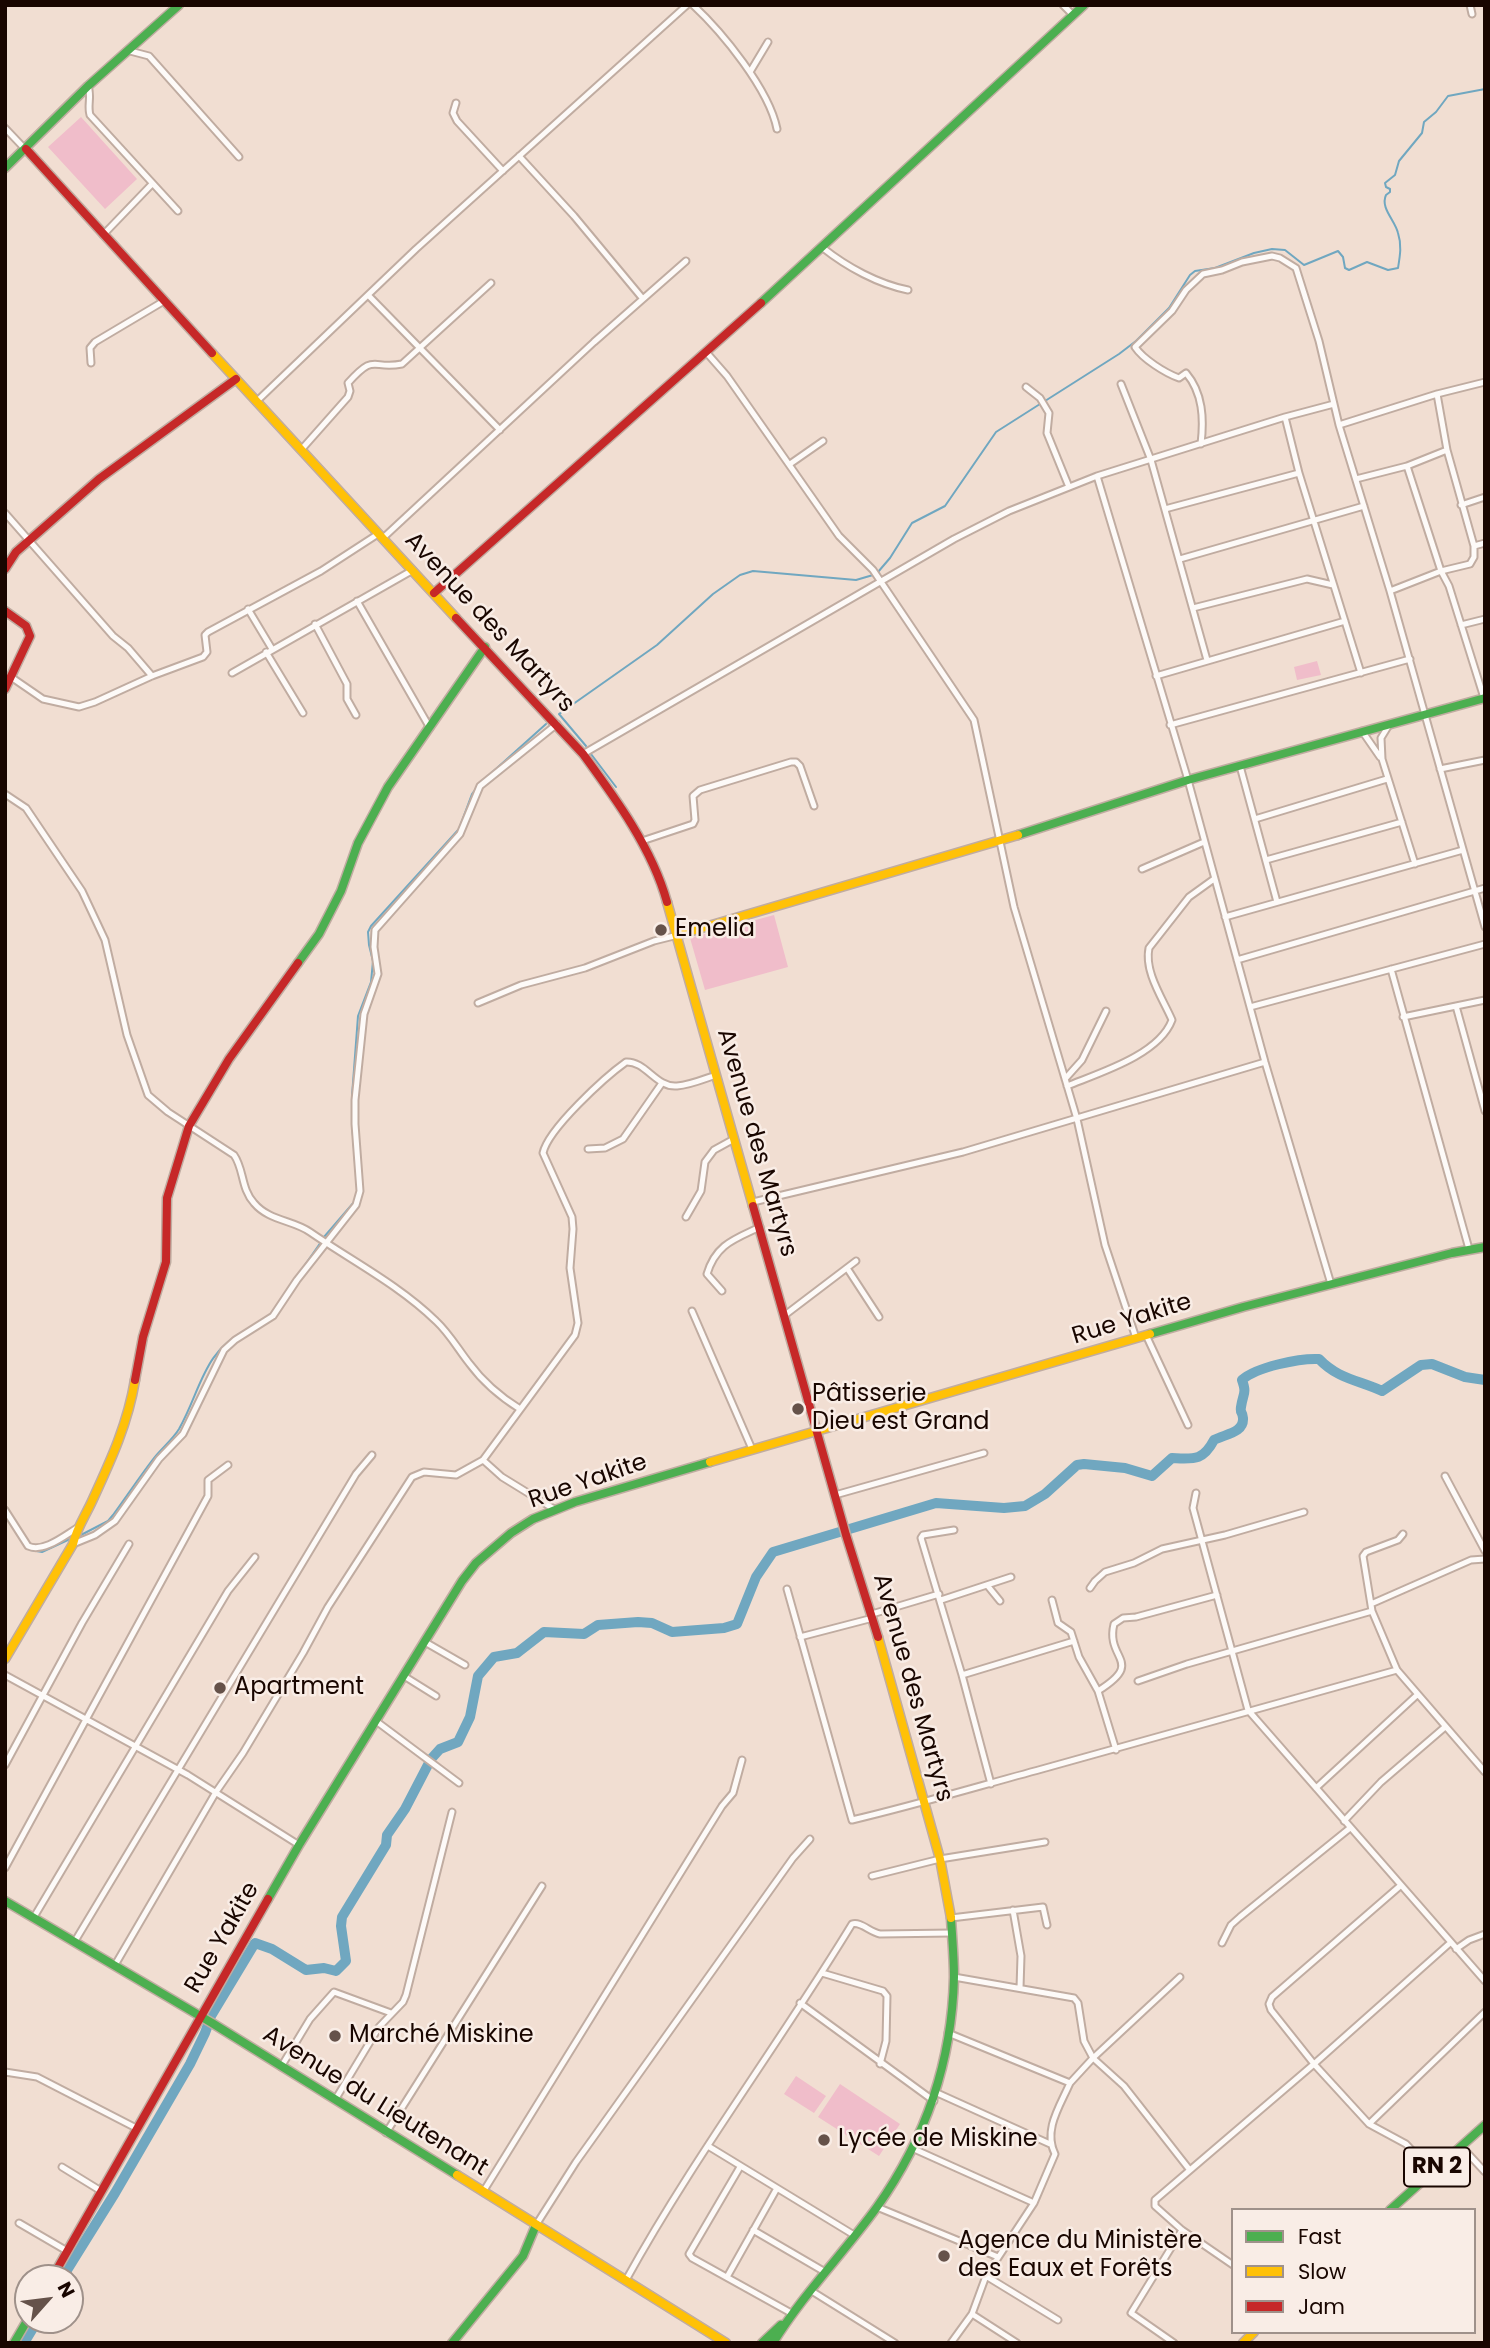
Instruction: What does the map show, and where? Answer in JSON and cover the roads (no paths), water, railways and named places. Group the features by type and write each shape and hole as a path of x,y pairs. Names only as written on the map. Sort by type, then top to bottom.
{"main road":[{"path":"5,168 89,86 179,5"},
{"path":"434,593 822,248 1084,5"},
{"name":"Avenue des Martyrs","path":"26,149 256,402 583,754 619,800 642,841 665,893 846,1535 926,1803 951,1918 954,1976 948,2033 934,2097 914,2149 877,2207 788,2317 762,2343"},
{"path":"5,569 16,552 99,479 236,379"},
{"path":"5,611 26,626 30,636 5,689"},
{"path":"5,1659 73,1544 76,1531 120,1440 130,1411 143,1337 166,1262 167,1198 189,1126 229,1059 319,934 384,793 485,647"},
{"path":"678,935 922,865 1188,780 1484,698"},
{"name":"Rue Yakite","path":"60,2264 299,1845 462,1581 476,1563 511,1532 554,1509 816,1430 1331,1284 1485,1247"},
{"name":"Avenue du Lieutenant","path":"5,1901 212,2023 724,2342 735,2343"},
{"name":"RN 2","path":"1392,2208 1485,2124"},
{"path":"452,2343 523,2256 536,2225"},
{"name":"Avenue des Martyrs","path":"773,2343 788,2317"}],"street":[{"path":"256,402 368,295 687,5"},
{"path":"693,5 750,72 766,98 775,118 776,129"},
{"path":"1063,5 1073,15"},
{"path":"1470,5 1472,13"},
{"path":"750,72 768,42"},
{"path":"130,51 149,56 239,157"},
{"path":"89,86 92,97 90,115 178,211"},
{"path":"456,103 453,113 457,121 503,171"},
{"path":"5,128 26,149"},
{"path":"519,156 574,216 643,299"},
{"path":"103,235 152,184"},
{"path":"822,248 836,259 908,290"},
{"path":"1200,444 1203,411 1191,379 1186,373 1179,378 1170,374 1140,353 1135,346 1172,311 1199,276 1242,262 1272,256 1280,258 1296,268 1319,341 1339,425 1426,714 1485,927"},
{"path":"11,677 43,699 79,707 203,657 207,652 206,634 381,536 686,261"},
{"path":"301,450 351,394 348,383 366,365 372,362 400,365 491,283"},
{"path":"368,295 500,430"},
{"path":"91,363 90,348 94,342 164,301"},
{"path":"706,352 727,376 839,536 873,570 974,720 1017,917 1077,1119 1105,1245 1136,1338"},
{"path":"1339,425 1485,382"},
{"path":"1121,384 1151,460 1208,660"},
{"path":"1026,387 1040,398 1049,413 1047,433 1069,487"},
{"path":"1390,591 1441,571 1470,564 1474,557 1474,547 1447,450 1437,394"},
{"path":"583,754 879,580 1004,513 1097,476 1335,404"},
{"path":"1285,417 1299,473 1361,673"},
{"path":"790,464 823,441"},
{"path":"1356,479 1407,466 1447,450"},
{"path":"1407,466 1484,698"},
{"path":"1164,509 1299,473"},
{"path":"1097,476 1188,780 1265,1062 1331,1284"},
{"path":"1461,505 1485,497"},
{"path":"1180,559 1364,506"},
{"path":"5,513 113,636 128,648 152,676"},
{"path":"1474,547 1485,543"},
{"path":"232,673 413,570"},
{"path":"1193,608 1307,579 1333,585"},
{"path":"357,601 430,728"},
{"path":"248,609 303,713"},
{"path":"1461,625 1485,618"},
{"path":"1156,676 1345,621"},
{"path":"315,624 347,684 348,700 356,715"},
{"path":"1170,725 1410,659"},
{"path":"73,1544 95,1535 115,1521 159,1459 188,1426 212,1370 224,1350 273,1316 325,1242 356,1205 360,1191 355,1100 364,1014 378,974 374,947 375,930 462,832 480,786 557,724"},
{"path":"1389,724 1381,738 1382,760 1415,864"},
{"path":"1362,731 1382,760"},
{"path":"1440,769 1485,760"},
{"path":"642,841 693,824 693,796 699,790 791,762 800,766 814,806"},
{"path":"1240,766 1277,902"},
{"path":"1255,819 1387,779"},
{"path":"5,794 26,808 88,902 105,940 127,1035 148,1095 236,1157 247,1194 256,1206 285,1223 307,1230 412,1299 439,1322 485,1383 520,1409"},
{"path":"1266,860 1402,822"},
{"path":"1142,869 1204,842"},
{"path":"1225,917 1463,850"},
{"path":"1066,1083 1136,1056 1167,1030 1172,1020 1154,979 1147,957 1149,948 1189,897 1214,879"},
{"path":"1237,960 1485,888"},
{"path":"478,1003 521,985 585,968 678,935"},
{"path":"1250,1007 1485,944"},
{"path":"1391,970 1469,1249"},
{"path":"1404,1017 1485,1000"},
{"path":"1456,1006 1485,1111"},
{"path":"1066,1083 1082,1060 1106,1011"},
{"path":"115,1965 328,1607 412,1477 424,1472 456,1475 483,1460 572,1342 577,1329 570,1268 572,1217 546,1162 543,1153 545,1144 582,1102 626,1062 635,1062 662,1083 676,1086 716,1075"},
{"path":"754,1202 952,1154 1265,1062"},
{"path":"588,1149 605,1148 623,1139 662,1083"},
{"path":"686,1217 701,1191 705,1162 714,1150 734,1139"},
{"path":"722,1291 707,1274 714,1258 725,1243 760,1227"},
{"path":"785,1315 856,1261"},
{"path":"847,1268 879,1317"},
{"path":"691,1311 752,1449"},
{"path":"1146,1335 1188,1424"},
{"path":"835,1495 984,1453"},
{"path":"75,1941 356,1474 372,1455"},
{"path":"483,1460 502,1477 554,1509"},
{"path":"5,1868 208,1496 208,1480 228,1465"},
{"path":"1445,1476 1485,1551"},
{"path":"1196,1493 1193,1508 1248,1710 1485,1981"},
{"path":"5,1510 28,1546 33,1548 76,1531"},
{"path":"1090,1588 1105,1572 1134,1563 1162,1549 1304,1512"},
{"path":"954,1530 923,1535 921,1538 940,1597 991,1784"},
{"path":"1403,1534 1398,1540 1366,1552 1363,1556 1371,1607 1397,1670 1485,1772"},
{"path":"5,1765 82,1623 129,1544"},
{"path":"34,1917 228,1591 255,1557"},
{"path":"1138,1681 1371,1607 1471,1560 1485,1559"},
{"path":"800,1637 1011,1577"},
{"path":"987,1585 1000,1601"},
{"path":"787,1589 852,1821 926,1803 1397,1670"},
{"path":"1098,1691 1116,1679 1122,1667 1111,1636 1114,1625 1123,1618 1136,1618 1217,1595"},
{"path":"1052,1601 1058,1623 1069,1629 1079,1657 1098,1691 1115,1750"},
{"path":"962,1675 1074,1641"},
{"path":"425,1642 465,1665"},
{"path":"5,1675 177,1769 299,1845"},
{"path":"404,1676 436,1696"},
{"path":"1315,1788 1417,1695"},
{"path":"376,1721 459,1783"},
{"path":"1344,1821 1381,1782 1445,1727"},
{"path":"483,2192 722,1806 733,1793 742,1760"},
{"path":"335,2100 379,2026 403,2002 406,1995 452,1812"},
{"path":"1222,1943 1231,1925 1350,1828"},
{"path":"536,2225 576,2162 793,1858 810,1839"},
{"path":"872,1876 940,1859 1045,1842"},
{"path":"386,2133 542,1886"},
{"path":"1400,1886 1272,1997 1269,2004 1314,2064 1370,2124 1406,2144 1432,2172"},
{"path":"951,1918 1043,1907 1047,1925"},
{"path":"1013,1910 1021,1956 1020,1988"},
{"path":"626,2280 654,2230 855,1922 880,1934 952,1933"},
{"path":"1457,1949 1469,1940 1485,1934"},
{"path":"1231,2264 1182,2230 1155,2206 1155,2200 1450,1943"},
{"path":"822,1973 883,1990 887,1996 886,2041 880,2064"},
{"path":"954,1976 1074,1998 1078,2003 1084,2041 1093,2058 1124,2086 1189,2169"},
{"path":"951,2343 972,2314 986,2276 1034,2203 1055,2154 1050,2144 1050,2130 1070,2084 1093,2058 1180,1977"},
{"path":"281,2067 310,2018 334,1992 391,2013"},
{"path":"800,2003 880,2064 934,2097 1050,2144"},
{"path":"1370,2124 1485,2012"},
{"path":"948,2033 1070,2084"},
{"path":"5,2072 37,2077 138,2130"},
{"path":"708,2146 776,2190 854,2235"},
{"path":"1461,2146 1485,2172"},
{"path":"914,2149 1034,2203"},
{"path":"62,2167 101,2191"},
{"path":"740,2167 689,2250 692,2258 727,2277 788,2317"},
{"path":"727,2277 776,2190"},
{"path":"877,2207 998,2257"},
{"path":"19,2223 67,2251"},
{"path":"754,2230 825,2272"},
{"path":"1174,2343 1132,2315 1131,2310 1182,2230"},
{"path":"986,2276 1058,2320"},
{"path":"810,2290 895,2343"},
{"path":"972,2314 1017,2343"}],"waterway":[{"path":"1045,401 1136,341 1169,308 1195,271 1215,268 1272,249 1285,250 1304,265 1338,251 1343,257 1345,268 1349,270 1367,262 1388,270 1398,268 1400,242 1385,205 1386,195 1390,192 1385,183 1395,175 1399,161 1422,133 1424,122 1448,96 1485,89"},
{"path":"878,572 912,523 945,506 996,432 1040,404"},
{"path":"586,746 559,714 657,645 713,594 740,575 753,571 856,580 873,575"},
{"path":"487,777 546,724"},
{"path":"591,754 616,787"},
{"path":"355,1162 352,1096 358,1016 371,982 373,961 368,932 459,829 472,794 478,786"},
{"path":"324,1237 355,1201"},
{"path":"270,1315 321,1242"},
{"path":"79,1536 108,1521 113,1515 154,1458 179,1429 212,1360 233,1338 248,1329"},
{"path":"71,2264 190,2064 211,2016 255,1943 272,1949 306,1970 324,1968 336,1971 346,1961 342,1917 386,1845 387,1835 405,1809 431,1759 440,1749 458,1742 470,1717 478,1676 494,1657 517,1653 544,1632 584,1634 598,1625 652,1623 672,1632 724,1628 737,1624 756,1577 773,1552 936,1503 1004,1508 1025,1506 1045,1494 1077,1465 1125,1468 1152,1476 1172,1458 1186,1459 1202,1455 1214,1440 1237,1430 1243,1418 1242,1380 1257,1371 1279,1364 1319,1359 1341,1375 1382,1391 1421,1365 1432,1364 1465,1377 1485,1380"},
{"path":"31,1550 42,1552 70,1539"},
{"path":"24,2343 29,2334"}],"place":[{"name":"Emelia","path":"661,930"},
{"name":"Pâtisserie Dieu est Grand","path":"798,1409"},
{"name":"Apartment","path":"220,1688"},
{"name":"Marché Miskine","path":"335,2036"},
{"name":"Lycée de Miskine","path":"824,2140"},
{"name":"Agence du Ministère des Eaux et Forêts","path":"944,2256"}]}
